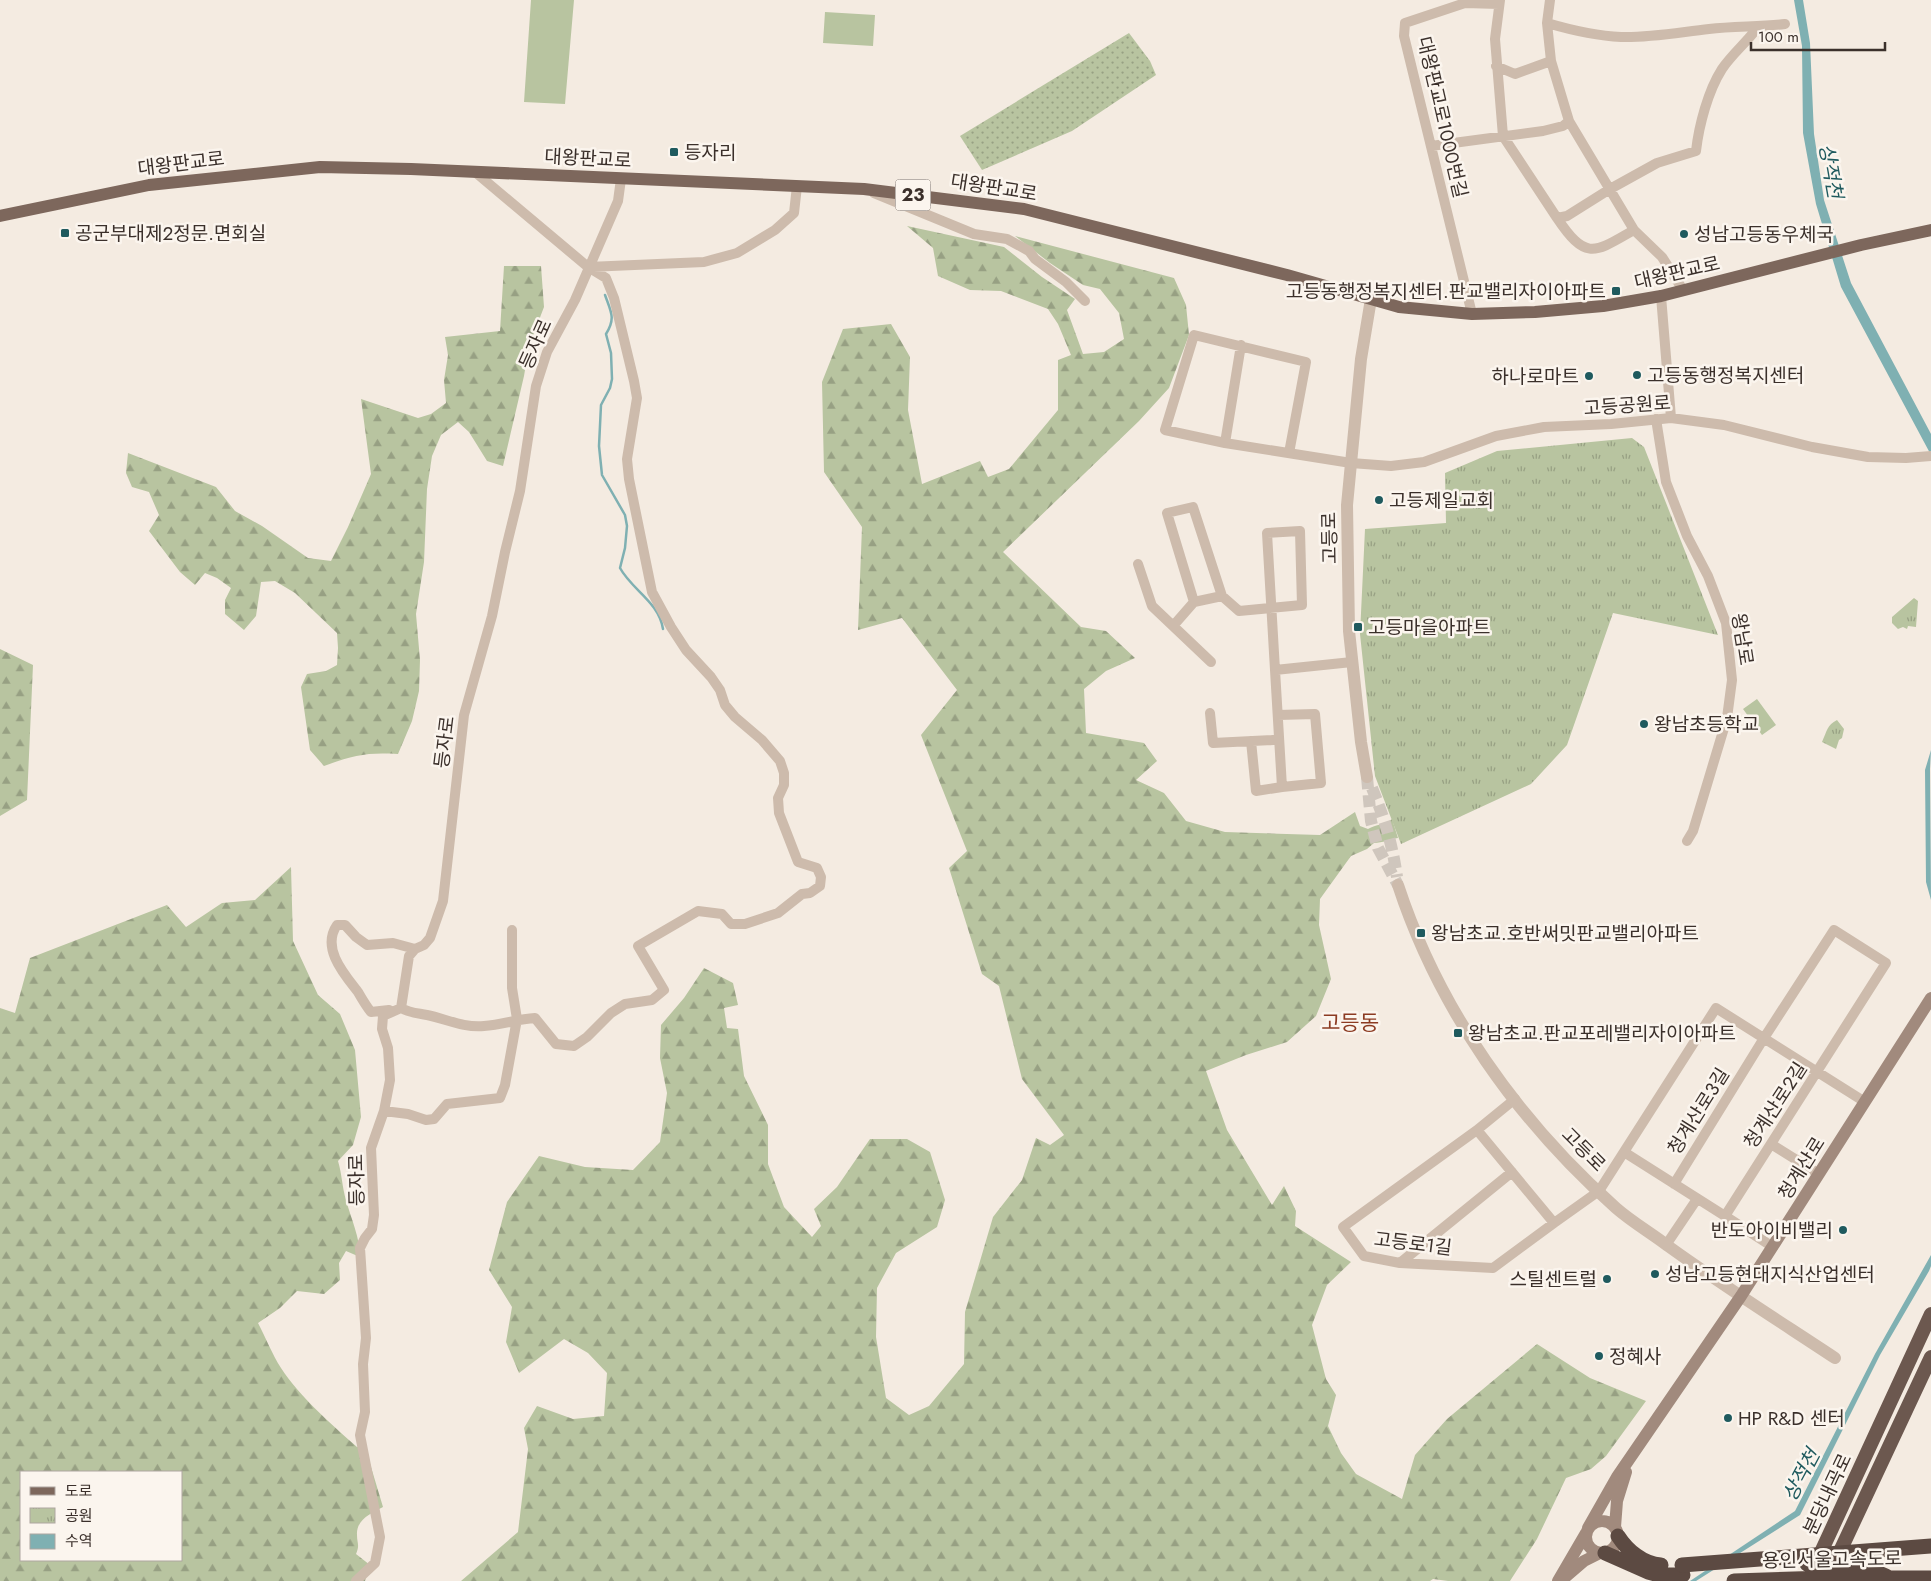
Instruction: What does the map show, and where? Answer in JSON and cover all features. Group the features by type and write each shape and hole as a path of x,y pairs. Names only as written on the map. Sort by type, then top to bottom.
{"highway":[{"name":"분당내곡로","path":"1808,1581 1931,1314"},
{"name":"분당내곡로","path":"1826,1581 1931,1357"},
{"path":"1616,1532 1627,1548 1644,1561 1683,1570 1843,1564 1884,1574 1895,1581"},
{"path":"1602,1553 1659,1575 1683,1570 1931,1546"},
{"name":"용인서울고속도로","path":"1734,1581 1826,1578 1931,1578"}],"main road":[{"name":"대왕판교로","path":"0,216 124,189 220,176 320,167 864,189 1024,209 1287,275 1398,306 1472,314 1535,312 1603,306 1661,296 1854,247 1931,230"},
{"name":"청계산로","path":"1560,1581 1617,1478 1741,1296 1931,998"},
{"name":"청계산로","path":"1616,1532 1617,1501 1632,1456"},
{"path":"1602,1520 1611,1524 1616,1532 1615,1547 1602,1553 1590,1548 1585,1538 1587,1530 1596,1521 1602,1520"},
{"name":"청계산로","path":"1560,1581 1580,1564 1602,1553"}],"street":[{"path":"1550,0 1547,23 1551,61 1570,121 1634,230 1662,257 1683,290"},
{"path":"1499,2 1495,39 1496,66 1502,105 1503,136 1556,218 1578,246 1594,250 1612,244 1634,230"},
{"name":"대왕판교로1000번길","path":"1472,314 1404,36 1405,23 1465,3 1499,2"},
{"path":"1547,23 1570,30 1622,37 1679,34 1710,29 1785,24"},
{"path":"1556,218 1567,216 1657,163 1696,151 1699,124 1708,105 1710,94 1723,69 1758,27"},
{"path":"1496,66 1514,74 1551,61"},
{"path":"1431,146 1543,131 1563,126 1570,121"},
{"path":"415,949 393,943 367,945 356,937 345,924 337,925 332,931 334,954 339,966 371,1012 401,1008 412,1014 427,1015 454,1023 484,1026 517,1019 534,1018 556,1044 574,1046 587,1037 611,1013 625,1004 652,1000 664,990 638,946 698,911 722,914 731,924 745,924 778,913 802,894 810,893 820,886 821,877 817,868 798,862 785,832 779,813 778,798 784,785 784,773 780,761 762,740 735,717 725,705 720,690 711,677 686,650 652,592 629,478 627,459 637,398 614,298 606,278 588,267 475,172"},
{"name":"등자로","path":"356,1581 375,1563 380,1537 360,1436 366,1412 363,1364 366,1338 360,1248 372,1229 374,1215 371,1148 384,1111 390,1080 388,1048 382,1029 383,1016 401,1008 409,956 430,938 443,900 464,715 492,616 520,491 536,386 547,352 574,300 618,201 621,178"},
{"path":"588,267 704,262 737,253 775,230 794,213 797,186"},
{"path":"864,189 974,234 1007,238 1029,251 1035,259 1066,282 1085,301"},
{"path":"1661,296 1671,418"},
{"name":"고등로","path":"1367,777 1360,742 1352,662 1347,504 1361,359 1371,299"},
{"name":"고등공원로","path":"1241,345 1194,335 1164,430 1226,443 1351,463 1391,466 1424,462 1496,436 1544,427 1611,424 1671,418 1724,425 1812,447 1868,457 1906,458 1931,456"},
{"path":"1226,443 1241,345 1306,362 1289,453"},
{"name":"왕남로","path":"1656,419 1666,482 1687,536 1708,576 1726,623 1732,680 1727,718 1693,831 1687,841"},
{"path":"1194,602 1167,512 1194,507 1222,596 1239,611 1271,608 1302,605 1300,531 1267,533 1271,608 1282,787"},
{"path":"1138,564 1152,606 1211,662"},
{"path":"1173,626 1194,602 1222,596"},
{"path":"1275,670 1352,662"},
{"path":"1210,713 1213,743 1273,740"},
{"path":"1251,741 1256,792 1320,783 1315,714 1278,715"},
{"name":"고등로","path":"1398,885 1435,976 1468,1035 1515,1100 1555,1149 1617,1209 1666,1245 1835,1358"},
{"path":"384,1111 408,1114 426,1120 434,1119 447,1104 500,1098 505,1085 517,1019 512,988 512,930"},
{"name":"청계산로3길","path":"1674,1184 1764,1038 1834,930"},
{"name":"청계산로2길","path":"1724,1216 1886,963 1834,930"},
{"path":"1599,1191 1716,1008 1865,1102"},
{"name":"고등로1길","path":"1515,1100 1477,1130 1343,1227 1364,1256 1400,1263 1493,1268 1599,1191"},
{"path":"1477,1130 1554,1223"},
{"path":"1771,1144 1819,1174"},
{"path":"1624,1152 1773,1247"},
{"path":"1400,1263 1512,1172"},
{"path":"1666,1245 1697,1199"}],"green space":[{"path":"531,0 574,0 565,104 524,102"},
{"path":"825,12 875,15 873,46 823,43"},
{"path":"1129,33 1150,61 1156,75 1072,131 982,170 960,136"},
{"path":"907,226 1004,247 1042,277 1075,299 1067,310 1083,354 1104,352 1124,339 1119,313 1100,289 1083,285 1015,236 1174,278 1186,305 1189,335 1169,388 1139,421 1003,552 1081,627 1106,631 1135,658 1106,671 1084,689 1086,733 1144,743 1157,761 1136,780 1164,793 1186,821 1225,832 1320,835 1355,812 1360,826 1368,829 1392,819 1398,838 1374,843 1367,849 1351,856 1320,899 1319,925 1331,979 1316,1016 1287,1042 1246,1055 1206,1071 1227,1130 1272,1205 1284,1186 1296,1211 1295,1226 1351,1262 1327,1285 1312,1325 1326,1379 1336,1395 1328,1426 1341,1453 1356,1474 1402,1499 1415,1455 1447,1419 1537,1344 1590,1378 1646,1401 1606,1456 1591,1469 1566,1478 1537,1539 1510,1581 1448,1581 1433,1579 1430,1581 461,1581 518,1532 528,1449 524,1428 537,1406 573,1419 604,1416 607,1373 588,1353 564,1339 519,1373 506,1342 512,1307 489,1270 507,1202 539,1156 585,1167 633,1170 660,1142 667,1093 660,1058 661,1025 684,998 704,968 733,983 738,1005 724,1008 727,1028 738,1029 744,1076 768,1125 768,1164 784,1207 812,1237 821,1226 814,1209 837,1187 870,1139 907,1139 930,1152 945,1200 937,1227 896,1253 877,1288 876,1337 886,1398 909,1415 929,1406 964,1364 965,1312 993,1217 1022,1180 1036,1138 1050,1145 1064,1135 1022,1079 999,986 982,974 949,868 967,851 921,735 957,690 902,618 858,630 862,527 824,472 822,382 843,329 891,324 910,357 908,410 922,484 980,461 988,477 1009,469 1058,410 1058,360 1071,355 1058,324 1048,309 1001,291 970,290 938,276 933,248"},
{"path":"504,266 541,266 544,307 529,346 503,466 487,461 469,432 458,422 441,435 432,456 427,489 424,562 416,614 420,660 419,691 412,721 398,754 378,753 361,755 324,766 310,750 301,687 307,674 326,671 337,665 337,633 295,593 275,581 261,582 256,616 244,630 225,614 225,600 231,588 217,578 205,573 195,585 180,572 149,531 159,515 149,492 132,487 126,473 128,453 216,487 235,511 262,526 308,558 331,561 371,474 361,399 418,418 431,414 446,403 444,380 448,355 445,337 500,331"},
{"path":"1632,438 1644,447 1718,635 1613,613 1567,745 1531,784 1401,844 1375,776 1360,634 1365,529 1446,523 1445,473 1497,451"},
{"path":"1914,598 1918,601 1916,627 1908,626 1907,629 1903,627 1898,629 1892,623 1892,617"},
{"path":"0,649 33,665 27,800 0,816"},
{"path":"1757,699 1776,725 1762,735 1743,709"},
{"path":"1837,720 1844,729 1836,749 1822,742 1829,726"},
{"path":"291,867 293,941 318,995 340,1014 355,1050 361,1117 353,1145 338,1161 345,1195 357,1235 360,1257 346,1251 339,1263 340,1280 324,1294 297,1291 280,1308 258,1323 288,1379 316,1410 357,1447 365,1447 383,1507 366,1517 357,1529 358,1546 356,1554 370,1565 365,1581 0,1581 0,1008 15,1013 30,958 167,905 186,927 222,903 255,900"}],"water":[{"path":"1794,0 1803,0 1810,43 1814,134 1824,200 1851,283 1931,434 1931,455 1841,287 1816,204 1803,133 1802,46"},
{"path":"1931,750 1931,900 1926,882 1925,770"},
{"path":"1931,1255 1929,1271 1880,1355 1800,1515 1696,1581 1690,1581 1795,1511 1875,1354"}],"waterway":[{"path":"605,295 612,315 611,324 606,334 611,353 612,379 610,388 601,405 599,446 602,475 625,515 627,526 625,548 620,568 656,611 663,629"}],"tunnel":[{"path":"1367,777 1371,821 1378,848 1398,885"},
{"path":"1372,788 1388,832 1397,877"}],"place":[{"name":"등자리","path":"674,152"},
{"name":"공군부대제2정문.면회실","path":"65,233"},
{"name":"성남고등동우체국","path":"1684,234"},
{"name":"고등동행정복지센터.판교밸리자이아파트","path":"1616,291"},
{"name":"고등동행정복지센터","path":"1637,375"},
{"name":"하나로마트","path":"1589,376"},
{"name":"고등제일교회","path":"1379,500"},
{"name":"고등마을아파트","path":"1358,627"},
{"name":"왕남초등학교","path":"1644,724"},
{"name":"왕남초교.호반써밋판교밸리아파트","path":"1421,933"},
{"name":"왕남초교.판교포레밸리자이아파트","path":"1458,1033"},
{"name":"반도아이비밸리","path":"1843,1230"},
{"name":"성남고등현대지식산업센터","path":"1655,1274"},
{"name":"스틸센트럴","path":"1607,1279"},
{"name":"정혜사","path":"1599,1356"},
{"name":"HP R&D 센터","path":"1728,1418"}],"district":[{"name":"고등동","path":"1350,1023"}],"water label":[{"name":"상적천","path":"1831,171"},
{"name":"상적천","path":"1801,1475"}]}
